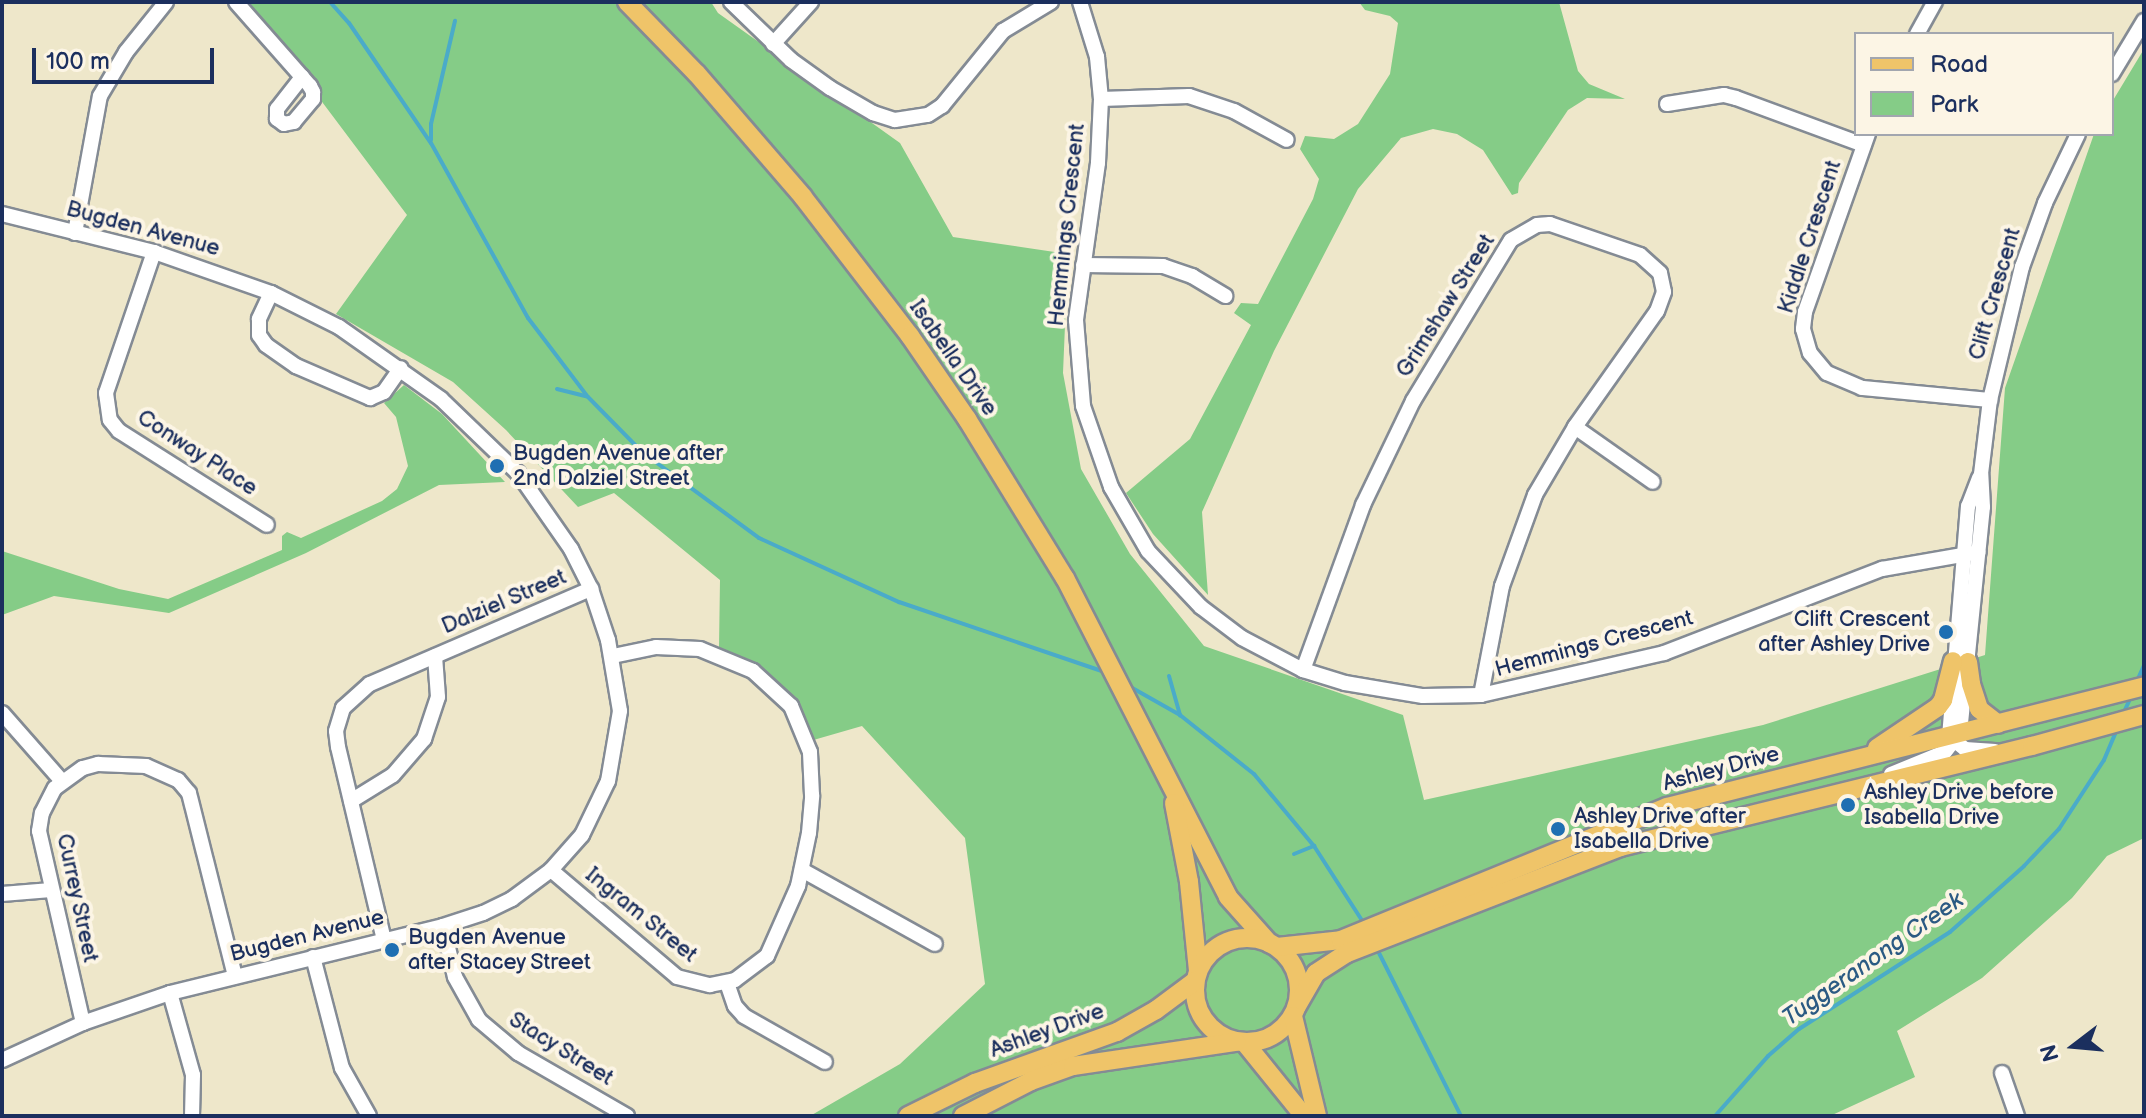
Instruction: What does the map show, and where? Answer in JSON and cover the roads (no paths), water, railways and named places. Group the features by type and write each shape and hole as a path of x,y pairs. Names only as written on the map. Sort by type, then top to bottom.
{"main road":[{"name":"Isabella Drive","path":"627,2 754,138 902,325 1001,471 1096,634 1228,897 1273,945"},
{"path":"1961,661 1979,709 1998,724"},
{"path":"1865,757 1938,707 1961,661"},
{"name":"Ashley Drive","path":"1411,922 1652,812 1955,737 2144,686"},
{"name":"Ashley Drive","path":"1273,945 1344,946 1620,847 2011,751 2144,715"},
{"name":"Isabella Drive","path":"1171,788 1189,882 1196,976"},
{"path":"1295,1011 1272,1036 1241,1042 1221,1036 1204,1021 1196,1001 1196,976 1207,956 1225,942 1249,937 1273,945 1296,971 1295,1011 1317,1116"},
{"name":"Ashley Drive","path":"1295,1011 1316,973 1344,946"},
{"name":"Ashley Drive","path":"908,1116 975,1083 1117,1032 1156,1010 1196,976"},
{"path":"1241,1042 1304,1116"},
{"name":"Ashley Drive","path":"963,1116 1031,1081 1073,1066 1241,1042"}],"street":[{"path":"75,233 100,96 126,52 166,2"},
{"path":"236,2 302,77"},
{"path":"731,2 773,44 830,88 873,113 895,120 912,119 942,106 1003,31 1051,2"},
{"path":"773,44 811,2"},
{"name":"Hemmings Crescent","path":"1080,2 1097,57 1101,99 1098,163 1083,265 1076,342 1083,406 1111,487 1148,551 1222,624 1265,652 1303,670 1389,692 1481,695 1664,653 1882,569 1972,554"},
{"path":"1918,32 1935,2"},
{"path":"2114,71 2144,21"},
{"path":"1667,104 1724,95 1854,135"},
{"path":"1101,99 1189,96 1234,111 1287,140"},
{"name":"Clift Crescent","path":"1955,737 1972,554 1983,507 1981,474 1990,400 2003,333 2045,203 2077,136"},
{"name":"Kiddle Crescent","path":"1866,139 1805,312 1803,329 1810,353 1827,373 1862,388 1990,400"},
{"name":"Bugden Avenue","path":"2,214 154,252 271,293 339,327 401,368 482,435 547,510 591,589 613,656 620,711 608,781 582,835 551,870 512,899 483,913 443,926 170,993 83,1023 2,1060"},
{"name":"Grimshaw Street","path":"1303,670 1363,505 1413,401 1511,240 1537,225 1562,227 1640,255 1651,263 1662,279 1663,298 1546,473 1515,540 1502,586 1481,695"},
{"name":"Conway Place","path":"154,252 107,386 101,416 119,431 267,525"},
{"path":"1083,265 1163,266 1192,276 1225,296"},
{"path":"271,293 259,319 259,335 266,345 296,366 370,398 384,392 401,368"},
{"path":"1575,427 1653,482"},
{"name":"Dalziel Street","path":"384,940 336,731 343,708 370,684 591,589"},
{"path":"613,656 656,647 700,649 753,671 791,706 810,752 810,820 802,870 786,918 767,956 750,972 727,983 735,1006 744,1016 825,1062"},
{"name":"Dalziel Street","path":"351,801 393,775 424,739 438,697 435,656"},
{"path":"2,713 62,781 83,768 115,763 146,766 178,780 189,793 195,808 235,976"},
{"path":"1852,789 1945,752 1955,737 1974,751 2011,751"},
{"name":"Currey Street","path":"62,781 45,805 39,831 83,1023"},
{"name":"Ingram Street","path":"551,870 677,977 710,985 727,983"},
{"path":"802,870 935,944"},
{"path":"2,894 26,895 51,890"},
{"name":"Stacy Street","path":"443,926 455,977 479,1020 518,1053 627,1116"},
{"path":"313,957 342,1068 369,1116"},
{"path":"170,993 193,1075 192,1116"},
{"path":"2002,1073 2017,1116"}],"waterway":[{"path":"330,2 349,23 431,143 528,318 588,397 642,452 759,538 899,602 1105,672"},
{"path":"431,140 431,124 455,21"},
{"path":"557,389 586,396"},
{"name":"Tuggeranong Creek","path":"2137,681 2144,665"},
{"path":"1169,676 1180,715"},
{"path":"1127,685 1180,715 1254,774 1314,846 1365,925"},
{"name":"Tuggeranong Creek","path":"2123,714 2131,697"},
{"name":"Tuggeranong Creek","path":"1715,1116 1768,1056 1799,1029 1950,932 2024,866 2059,829 2104,760 2117,730"},
{"path":"1294,854 1314,846"},
{"path":"1376,947 1461,1116"}],"place":[{"name":"Bugden Avenue after 2nd Dalziel Street","path":"497,466"},
{"name":"Clift Crescent after Ashley Drive","path":"1946,632"},
{"name":"Ashley Drive before Isabella Drive","path":"1848,805"},
{"name":"Ashley Drive after Isabella Drive","path":"1558,829"},
{"name":"Bugden Avenue after Stacey Street","path":"392,950"}]}
